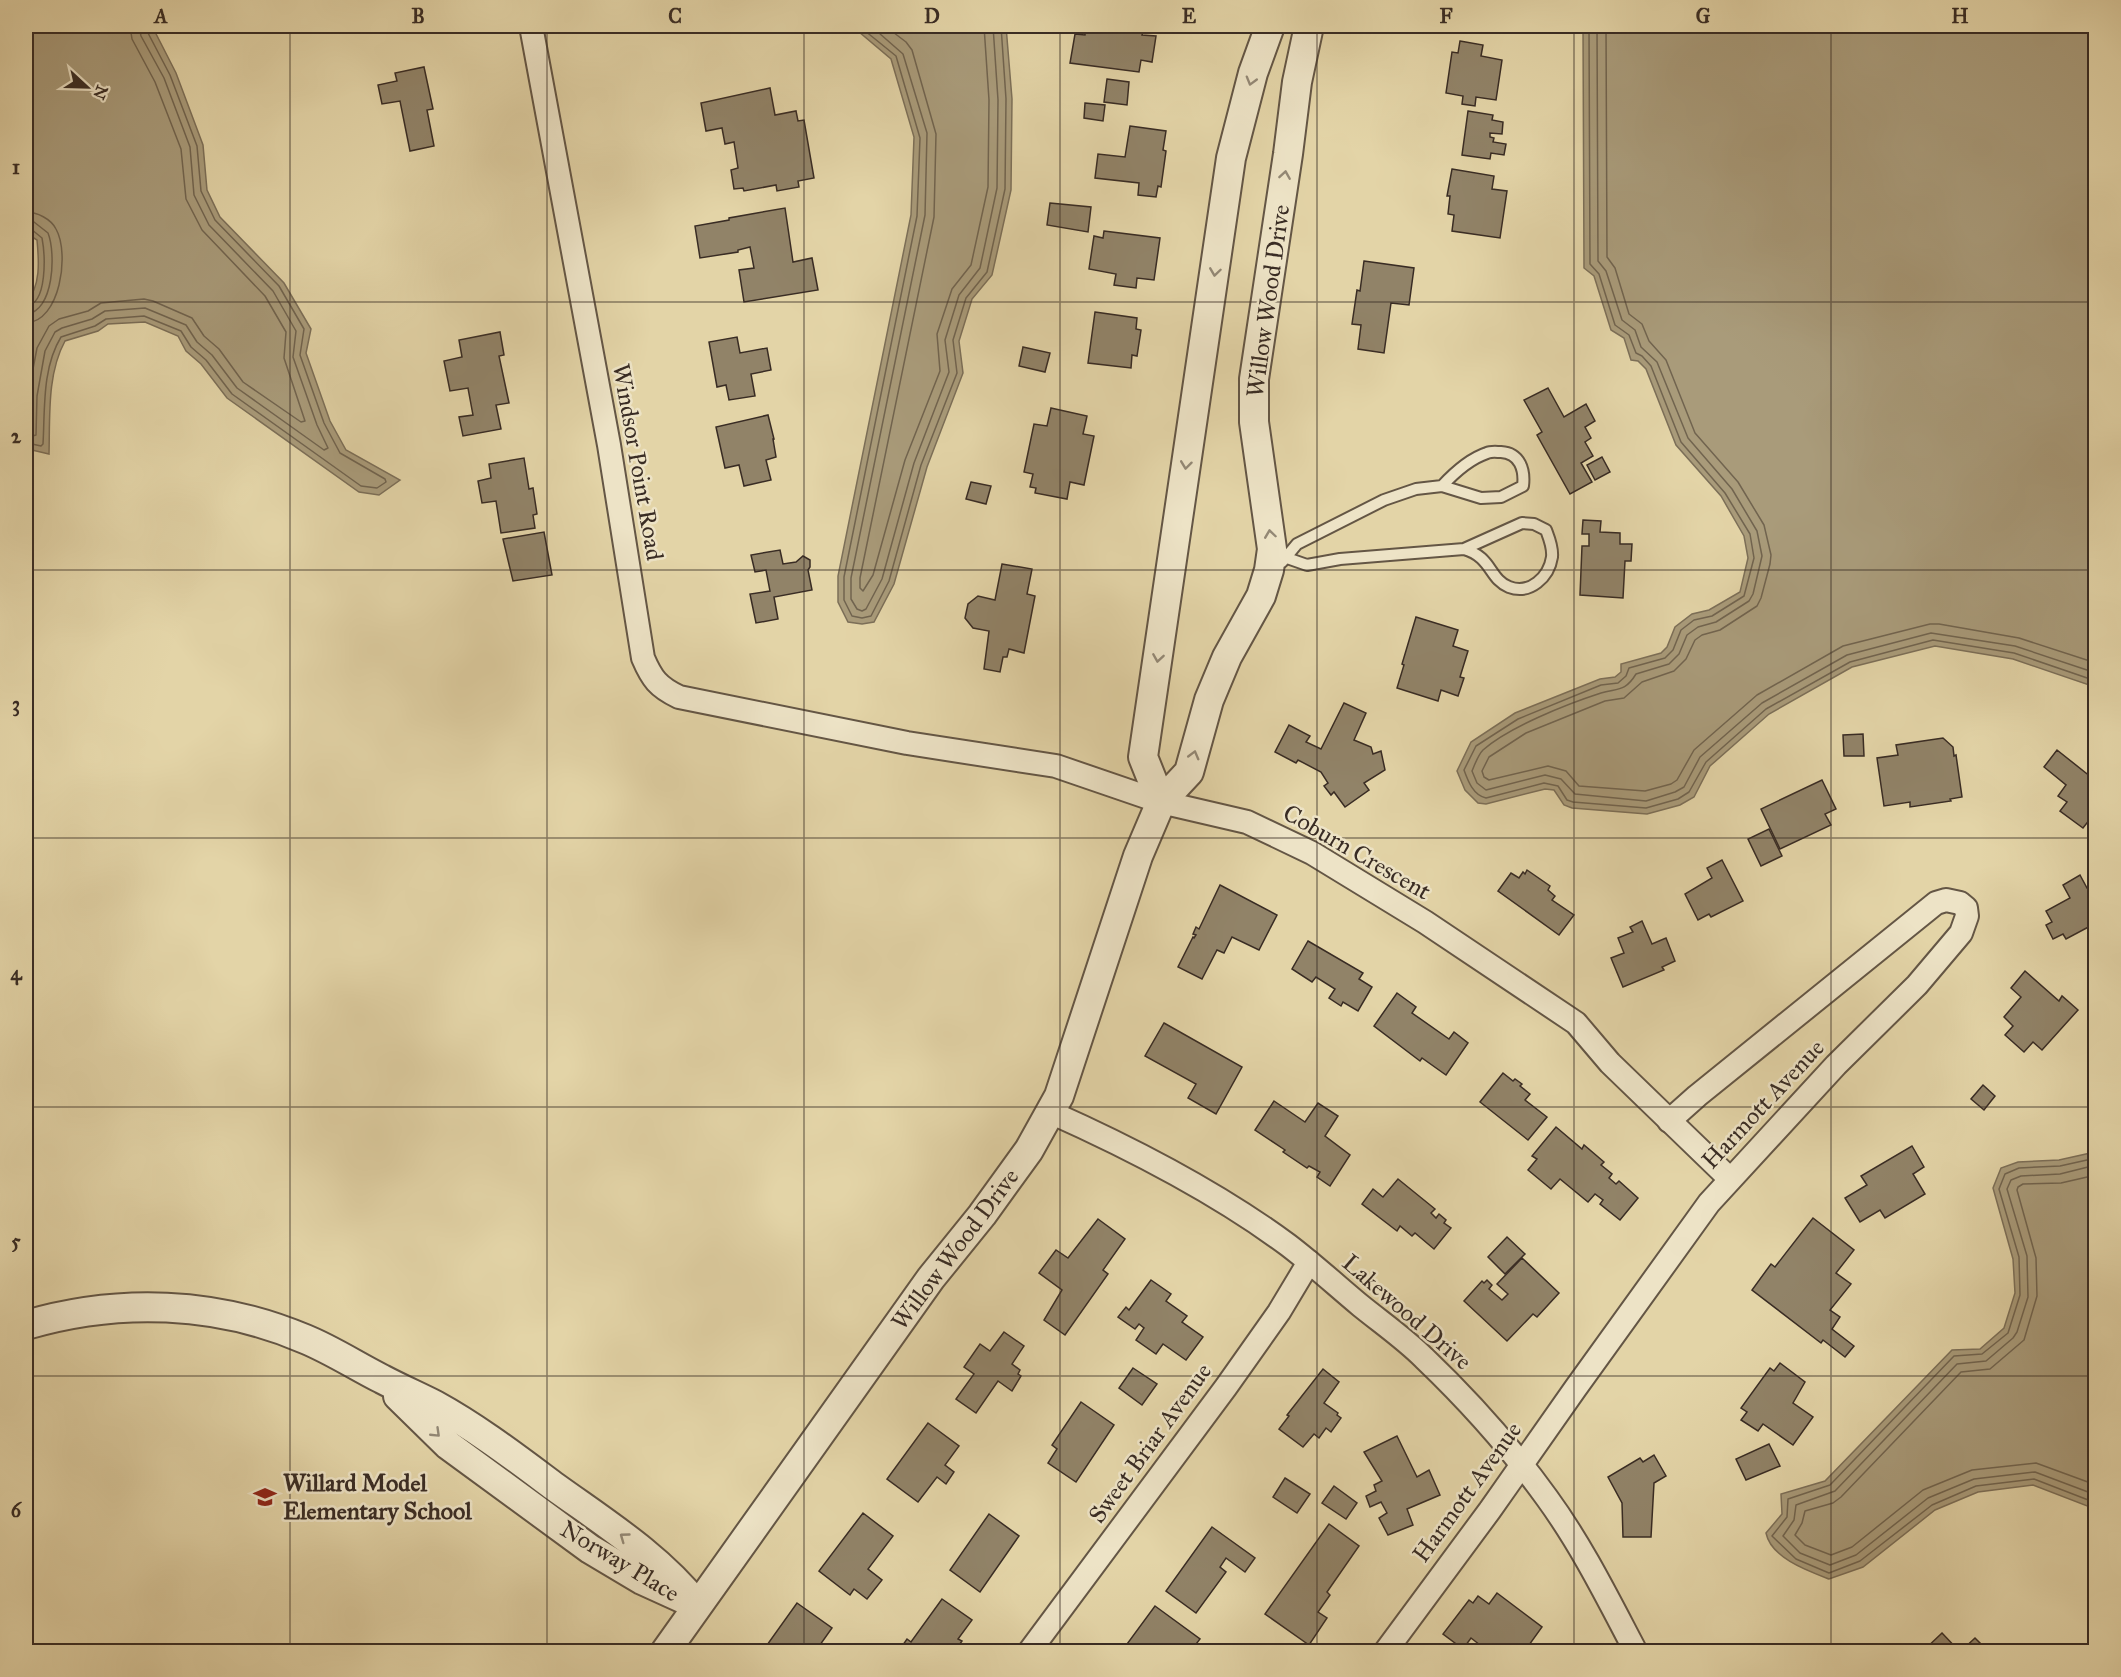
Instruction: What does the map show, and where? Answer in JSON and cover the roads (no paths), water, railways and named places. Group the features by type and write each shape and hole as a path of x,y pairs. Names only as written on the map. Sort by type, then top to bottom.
{"street":[{"name":"Windsor Point Road","path":"531,26 609,445 643,658 651,677 663,689 679,697 873,736"},
{"path":"1161,801 1143,757 1231,158 1250,82 1270,26"},
{"name":"Willow Wood Drive","path":"664,1652 931,1278 982,1215 1029,1150 1059,1095 1138,856 1161,801 1189,772 1209,700 1227,657 1278,564 1272,549 1254,422 1254,379 1297,82 1309,26"},
{"name":"Coburn Crescent","path":"873,736 1056,766 1161,801 1247,822 1312,853 1425,922 1576,1023 1610,1063 1730,1179"},
{"name":"Harmott Avenue","path":"1385,1652 1490,1510 1709,1203 1836,1065 1917,985 1961,933 1967,916 1966,908 1960,903 1946,900 1936,903 1669,1121"},
{"name":"Lakewood Drive","path":"1050,1112 1113,1140 1188,1180 1261,1226 1309,1262 1424,1357 1474,1409 1548,1499 1587,1560 1636,1652"},
{"name":"Sweet Briar Avenue","path":"1029,1652 1226,1387 1279,1312 1309,1262"},
{"name":"Norway Place","path":"26,1325 103,1308 153,1306 204,1310 255,1321 305,1338 379,1377 448,1445 590,1549 642,1580 697,1605"}],"lane":[{"path":"1278,564 1297,544 1384,500 1416,489 1442,486 1481,498 1501,497 1523,486 1524,474 1520,462 1509,452 1488,452 1456,470 1442,486"},
{"path":"1278,564 1307,565 1340,559 1464,549 1522,523 1534,524 1546,530 1552,555 1548,570 1539,582 1526,589 1510,587 1498,580 1486,561 1475,552 1464,549"}],"water":[{"path":"26,26 152,26 176,73 203,145 207,190 220,217 284,283 311,329 306,353 330,421 346,450 400,480 379,495 359,492 227,398 201,364 186,351 178,336 145,322 108,324 98,331 65,341 52,382 49,454 32,450 26,453 26,303 37,281 38,265 37,240 26,233"},
{"path":"852,26 1006,26 1012,99 1011,190 992,275 972,299 959,341 963,373 927,467 894,584 874,622 862,624 848,622 838,602 838,576 911,215 914,137 891,59"},
{"path":"1583,26 2095,26 2095,687 2013,659 1935,646 1852,667 1769,714 1710,766 1694,797 1680,805 1647,814 1572,808 1564,805 1554,790 1545,789 1486,804 1478,803 1465,790 1457,771 1471,742 1515,713 1600,679 1615,677 1621,672 1621,664 1661,653 1667,647 1675,627 1692,614 1709,610 1740,592 1748,558 1744,536 1721,496 1676,445 1646,369 1638,361 1631,360 1624,338 1611,330 1594,276 1584,268"},
{"path":"2095,1152 2095,1509 2033,1485 1978,1492 1935,1510 1863,1567 1829,1579 1801,1568 1775,1550 1766,1533 1782,1514 1781,1494 1825,1481 1952,1350 1980,1349 2004,1328 2015,1293 2013,1259 1993,1188 2001,1168 2018,1162 2059,1160"}],"place":[{"name":"Willard Model Elementary School","path":"265,1497"}]}
